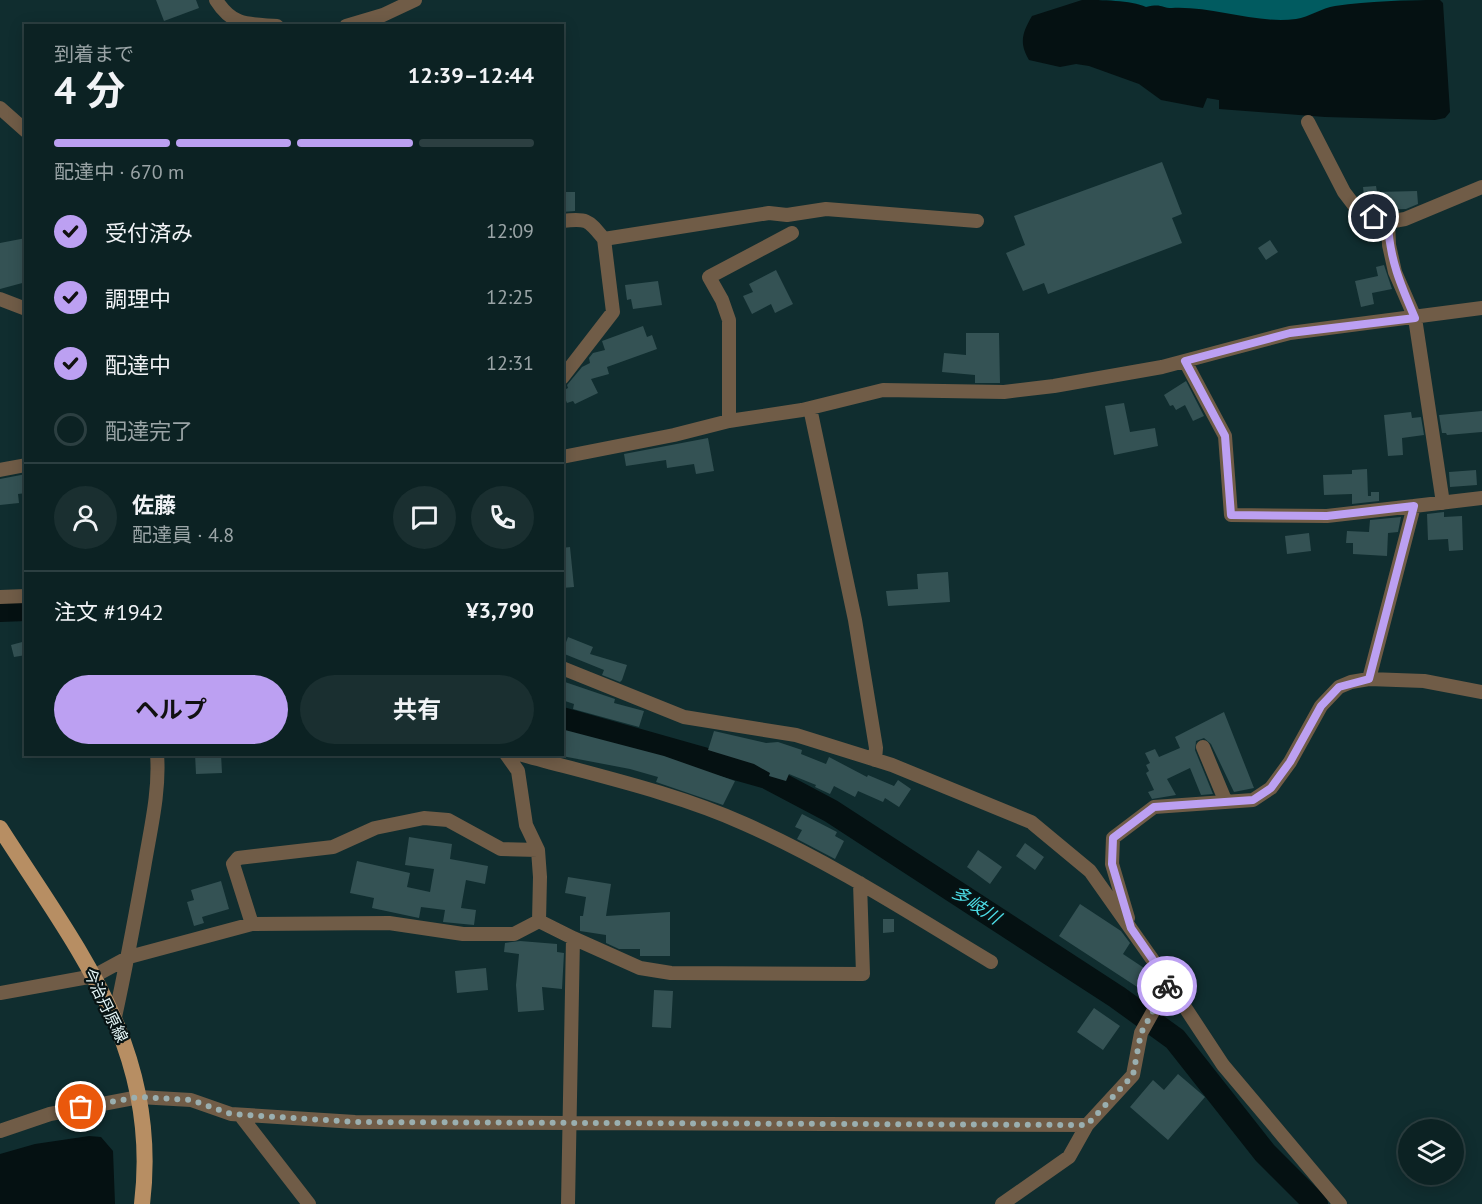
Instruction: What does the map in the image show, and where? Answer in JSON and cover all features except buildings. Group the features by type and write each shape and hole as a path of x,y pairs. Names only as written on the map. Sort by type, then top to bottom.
{"main road":[{"name":"今治丹原線","path":"0,828 94,976 115,1017 130,1058 139,1097 146,1172 142,1204"}],"street":[{"path":"216,0 225,13 243,24"},
{"path":"353,24 383,15 415,0"},
{"path":"0,108 24,129"},
{"path":"1308,122 1344,192 1360,213 1388,222 1405,219 1482,187"},
{"path":"604,239 769,213 787,215 826,209 977,220"},
{"path":"564,221 583,218 590,222 604,239 613,312 564,375"},
{"path":"1388,222 1389,246 1395,272 1415,318 1443,503"},
{"path":"729,421 729,320 722,300 709,277 792,233"},
{"path":"0,299 24,308"},
{"path":"564,456 674,435 729,421 810,408 883,390 1004,392 1054,386 1185,361 1290,333 1482,308"},
{"path":"1185,361 1225,436 1231,515 1327,516 1482,498"},
{"path":"810,408 855,620 876,748 875,760"},
{"path":"0,470 24,465"},
{"path":"1369,679 1414,506"},
{"path":"0,597 24,596"},
{"path":"564,669 684,717 796,735 875,760 1031,822 1090,872 1169,983 1223,1065 1340,1204"},
{"path":"1131,928 1112,864 1113,838 1154,807 1225,800 1253,800 1271,788 1290,762 1321,706 1339,687 1369,679 1424,681 1482,692"},
{"path":"1203,747 1225,800"},
{"path":"115,1017 129,957 152,823 158,770 157,756"},
{"path":"507,756 518,771 526,825 538,850 540,878 538,921"},
{"path":"526,756 686,803 745,824 860,883 991,962"},
{"path":"252,924 233,864 238,858 333,847 375,828 424,818 448,820 501,849 538,850"},
{"path":"538,921 640,968 671,973 863,974 860,883"},
{"path":"0,993 94,976 129,957 252,924 389,923 463,934 514,934 538,921"},
{"path":"568,1204 573,938"},
{"path":"1002,1204 1069,1157 1087,1125 1133,1075 1141,1033 1169,983"},
{"path":"0,1131 60,1111 139,1097 191,1100 231,1114 355,1122 1087,1125"},
{"path":"240,1115 309,1204"}],"shaded area":[{"path":"1082,0 1107,0 1146,7 1187,8 1280,20 1301,18 1330,7 1348,4 1440,0 1443,3 1450,112 1445,118 1435,120 1325,117 1219,109 1219,100 1207,98 1203,108 1161,100 1139,84 1089,66 1076,64 1060,67 1029,60 1023,38 1032,16"},
{"path":"1085,0 1429,0 1291,35"},
{"path":"89,1136 101,1137 113,1151 115,1204 0,1204 0,1154 35,1144"}],"waterway":[{"name":"多岐川","path":"0,610 24,609"},
{"name":"多岐川","path":"564,720 767,777 831,811 1117,997 1175,1039 1265,1153 1316,1204"}],"way so far":[{"path":"81,1107 139,1097 191,1100 231,1114 355,1122 1087,1125 1133,1075 1141,1033 1167,986"}],"route":[{"path":"1167,986 1169,983 1131,928 1112,864 1113,838 1154,807 1253,800 1271,788 1290,762 1321,706 1339,687 1369,679 1414,506 1327,516 1231,515 1225,436 1185,361 1290,333 1415,318 1395,272 1389,246 1388,222 1374,217"}]}
